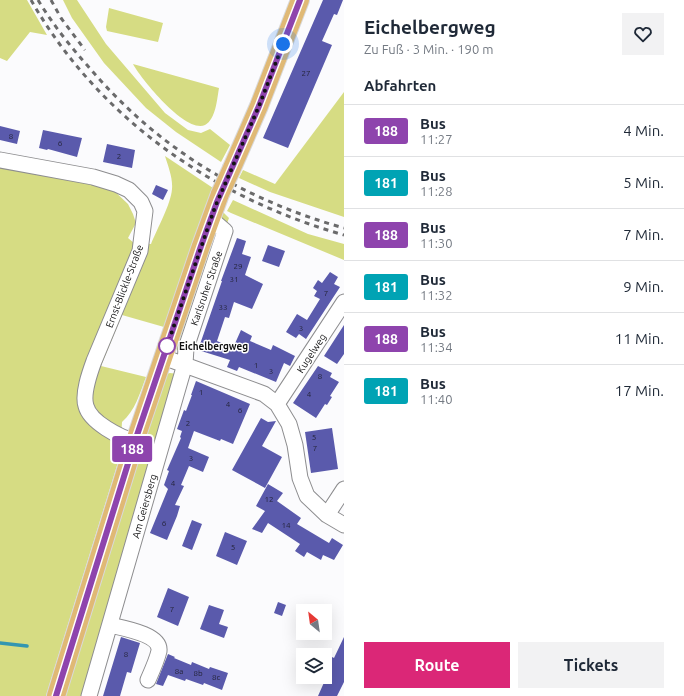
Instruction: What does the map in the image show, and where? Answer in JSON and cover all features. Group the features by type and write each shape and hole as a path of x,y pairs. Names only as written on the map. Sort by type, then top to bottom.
{"main road":[{"path":"56,696 135,441 201,246 211,218 259,106 300,0"}],"street":[{"name":"Ernst-Blickle-Straße","path":"0,160 93,177 130,190 141,202 145,211 140,251 87,379 86,393 86,407 96,421 108,430 126,439 135,441"},
{"name":"Karlsruher Straße","path":"185,364 186,348 225,231 211,218"},
{"name":"Kugelweg","path":"277,404 344,302"},
{"path":"163,357 264,394 277,404 289,424 296,445 300,478 307,496 326,515 344,525"},
{"name":"Am Geiersberg","path":"89,696 185,364"},
{"path":"326,515 344,489"},
{"path":"110,625 146,635 155,640 159,645 159,651 148,680"}],"green space":[{"path":"0,0 27,0 47,35 30,32 7,61 0,58"},
{"path":"63,0 77,0 106,44 165,113 188,130 201,133 210,129 230,145 221,162 176,132 146,108 104,63 72,18"},
{"path":"109,8 163,23 158,42 107,31 106,27"},
{"path":"133,64 219,88 212,118 205,125 197,126 176,114 154,92"},
{"path":"344,92 344,217 270,192 239,178 243,170 275,184"},
{"path":"165,156 213,188 164,327 122,315 101,366 146,377 134,407 127,418 122,422 120,456 46,696 0,696 0,165 109,186 128,204 133,214 136,223 128,238 134,243 151,244 166,209 172,189 172,181"},
{"path":"233,200 308,234 344,244 344,260 227,211"},
{"path":"222,211 229,218 179,351 175,345"},
{"path":"166,374 178,374 86,696 62,696"}],"building":[{"path":"323,0 343,0 337,15 334,14 322,41 332,45 288,148 263,138"},
{"path":"0,126 20,131 17,144 0,140"},
{"path":"43,130 82,138 77,157 39,148"},
{"path":"107,144 135,150 132,168 103,162"},
{"path":"156,185 168,190 163,200 152,194"},
{"path":"237,238 246,241 242,254 251,257 245,275 263,284 252,309 234,302 229,318 225,317 217,341 233,348 241,330 252,336 250,341 271,350 273,345 295,356 290,366 284,363 276,382 239,367 237,371 227,367 230,360 198,350"},
{"path":"268,245 285,251 279,267 262,261"},
{"path":"330,272 338,277 334,284 340,287 306,339 299,334 296,338 286,332 297,314 307,320 320,299 314,296 317,291 313,288 318,280 322,283"},
{"path":"344,325 344,354 337,364 324,356"},
{"path":"318,366 332,373 330,377 339,382 330,396 332,397 327,405 325,404 316,418 293,403"},
{"path":"196,381 250,404 233,444 221,439 220,441 194,431 188,448 209,457 203,472 189,466 181,485 184,486 175,505 180,506 167,540 150,533 168,489 164,485 169,471 167,470 181,438 182,431 177,429 184,410 186,411"},
{"path":"261,418 268,422 276,421 262,446 282,457 265,488 232,470"},
{"path":"332,428 338,469 311,473 305,432"},
{"path":"268,484 283,493 277,501 301,518 297,524 329,543 332,538 343,545 334,560 323,555 321,560 307,552 304,557 295,551 300,544 268,523 262,533 252,529 265,511 256,506"},
{"path":"192,520 202,524 192,550 182,546"},
{"path":"225,532 247,541 237,565 216,556"},
{"path":"168,588 189,597 178,626 157,617"},
{"path":"278,602 286,605 282,616 274,613"},
{"path":"209,605 224,610 219,624 228,627 224,638 200,629"},
{"path":"121,637 140,643 131,673 127,672 120,696 103,696"},
{"path":"344,637 344,682 337,696 318,696 323,684 332,684 332,657 334,658"},
{"path":"168,654 191,665 192,662 209,669 210,667 228,673 222,690 204,683 203,685 186,679 185,681 168,675 163,686 156,684"}],"waterway":[{"path":"0,643 27,646"}],"railway":[{"path":"31,0 59,43 90,82 126,117 164,148 206,176 250,199 296,219 344,235"},
{"path":"38,0 67,42 80,57 114,94 142,121 171,145 203,166 270,202 306,216 344,228"},
{"path":"51,0 61,18 85,50"}],"bus line":[{"name":"188","path":"56,696 135,441 201,246 217,202 259,106 300,0"}],"place":[{"name":"Eichelbergweg","path":"167,346"}],"route":[{"path":"167,346 215,207 259,106 283,44"}]}
